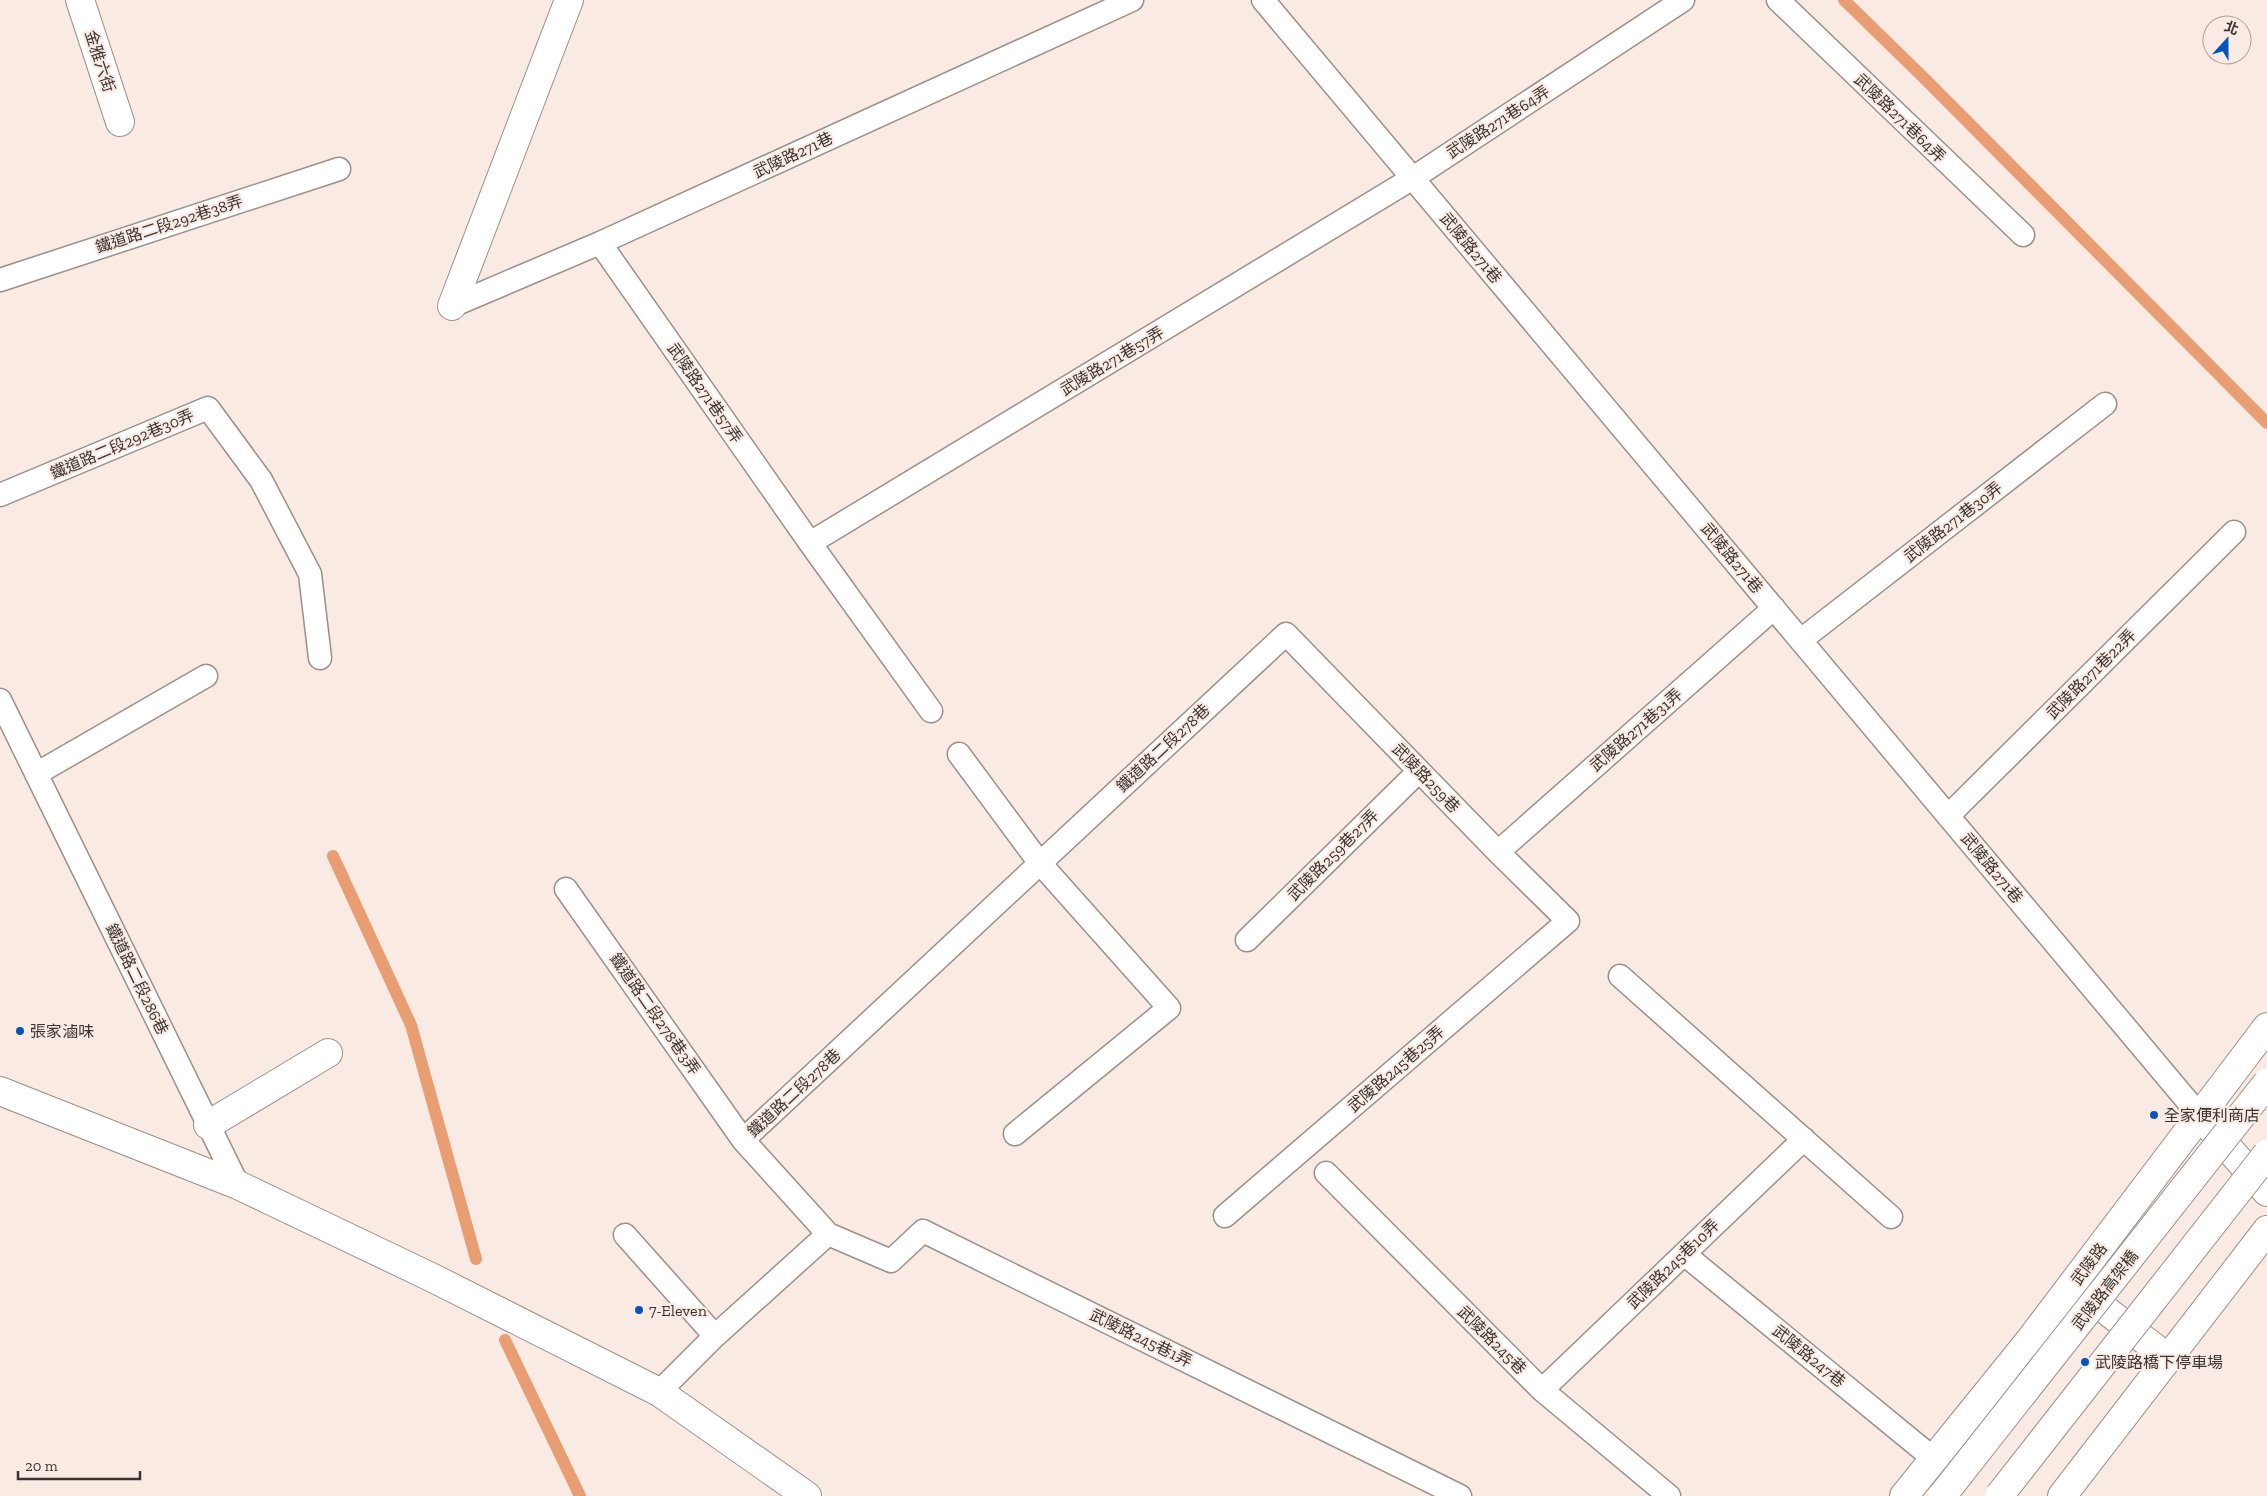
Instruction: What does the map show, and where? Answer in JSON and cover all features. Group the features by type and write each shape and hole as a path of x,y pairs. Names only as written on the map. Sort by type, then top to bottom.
{"main road":[{"name":"金雅六街","path":"80,0 120,122"},
{"path":"452,306 569,0"},
{"name":"武陵路","path":"1904,1496 2073,1285 2267,1027"},
{"path":"208,1125 328,1053"},
{"name":"武陵路高架橋","path":"1942,1496 2267,1083"},
{"path":"0,1091 238,1185 435,1279 659,1392 807,1496"},
{"path":"2200,1116 2267,1192"},
{"path":"1999,1496 2267,1154"},
{"path":"2062,1496 2267,1230"},
{"path":"2073,1285 2168,1358"}],"lane":[{"name":"武陵路271巷","path":"452,306 600,243 1132,0"},
{"name":"武陵路271巷","path":"1263,0 2200,1116"},
{"name":"武陵路271巷64弄","path":"1413,178 1683,0"},
{"name":"武陵路271巷64弄","path":"1778,0 2023,235"},
{"name":"鐵道路二段292巷38弄","path":"0,280 339,169"},
{"name":"武陵路271巷57弄","path":"810,543 1413,178"},
{"name":"武陵路271巷57弄","path":"600,243 810,543 931,711"},
{"name":"武陵路271巷30弄","path":"1801,640 2105,404"},
{"name":"鐵道路二段292巷30弄","path":"0,495 208,408 261,480 310,574 320,658"},
{"name":"武陵路271巷22弄","path":"1948,816 2234,532"},
{"name":"武陵路271巷31弄","path":"1498,852 1774,608"},
{"name":"武陵路259巷","path":"1286,634 1498,852 1568,921"},
{"name":"鐵道路二段278巷","path":"828,1234 743,1140 1039,862 1286,634"},
{"path":"36,774 206,676"},
{"name":"鐵道路二段286巷","path":"0,700 238,1185"},
{"path":"959,754 1039,862 1169,1008 1015,1134"},
{"name":"武陵路259巷27弄","path":"1247,940 1419,771"},
{"name":"鐵道路二段278巷3弄","path":"566,889 743,1140"},
{"name":"武陵路245巷25弄","path":"1225,1216 1568,921"},
{"path":"1620,976 1891,1217"},
{"name":"武陵路245巷10弄","path":"1542,1390 1804,1139"},
{"name":"武陵路245巷","path":"1326,1173 1542,1390 1669,1496"},
{"name":"武陵路245巷1弄","path":"828,1234 891,1261 923,1231 1460,1496"},
{"path":"659,1392 715,1336 828,1234"},
{"path":"625,1235 715,1336"},
{"name":"武陵路247巷","path":"1684,1254 1934,1459"}],"waterway":[{"path":"1844,0 2267,423"},
{"path":"333,856 411,1025 476,1259"},
{"path":"505,1340 580,1496"}],"place":[{"name":"張家滷味","path":"20,1031"},
{"name":"全家便利商店","path":"2154,1115"},
{"name":"7-Eleven","path":"639,1310"},
{"name":"武陵路橋下停車場","path":"2085,1362"}]}
